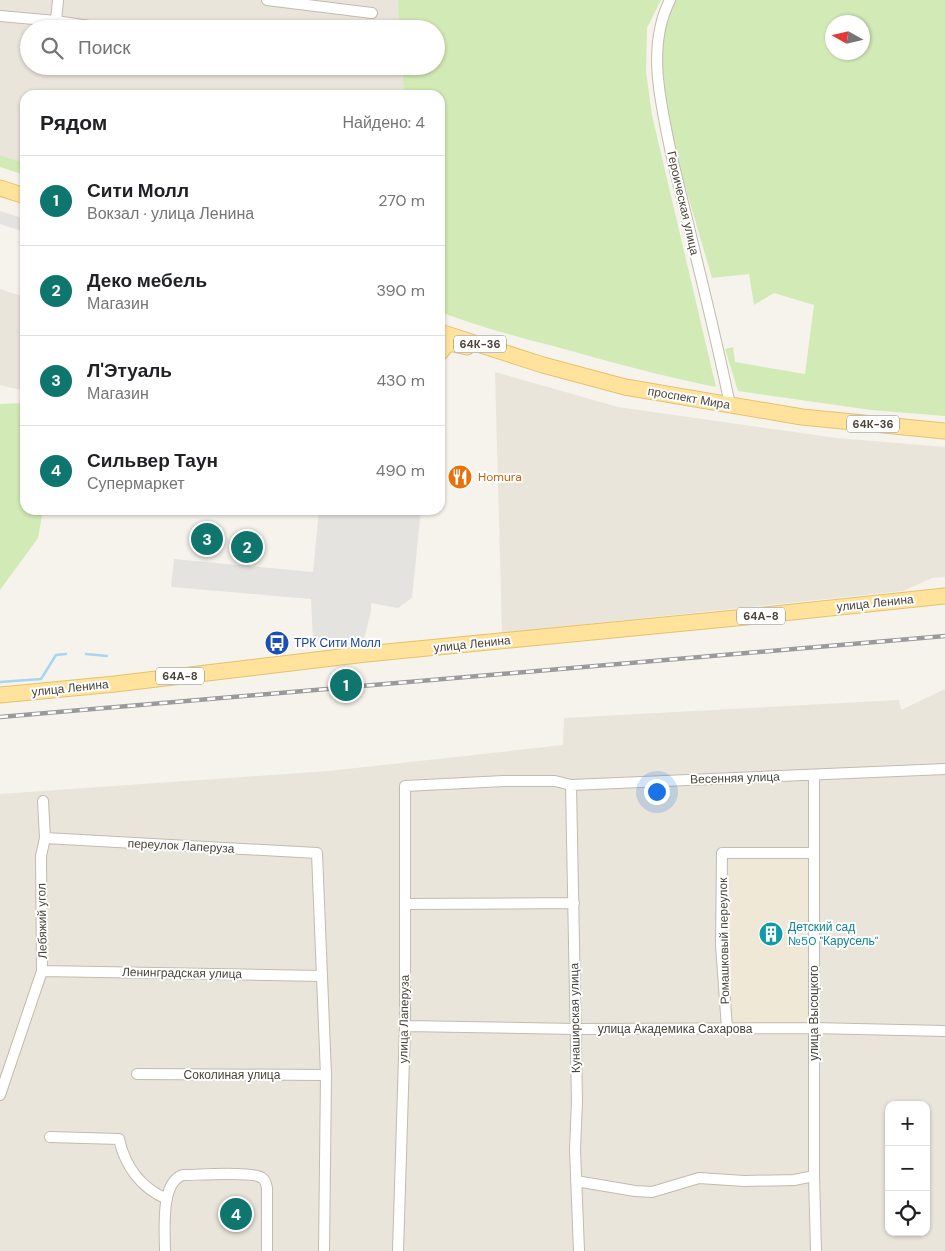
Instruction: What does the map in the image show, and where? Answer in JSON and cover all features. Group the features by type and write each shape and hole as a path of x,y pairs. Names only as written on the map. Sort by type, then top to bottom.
{"main road":[{"path":"0,188 20,194"},
{"name":"проспект Мира","path":"445,334 543,365 625,387 802,417 945,432"},
{"path":"445,347 447,344 454,344 482,351 501,351"},
{"name":"улица Ленина","path":"0,695 115,684 366,654 945,596"}],"street":[{"path":"0,16 56,20 58,0"},
{"path":"267,0 372,13"},
{"name":"Героическая улица","path":"670,0 664,11 659,34 657,68 663,113 676,177 718,347 730,405"},
{"name":"Весенняя улица","path":"406,786 521,781 555,781 571,785 945,769"},
{"name":"улица Высоцкого","path":"814,775 813,1028 816,1251"},
{"name":"Кунаширская улица","path":"571,785 577,1101 575,1150 579,1251"},
{"name":"улица Лаперуза","path":"398,1251 405,1026 406,786"},
{"name":"Лебяжий угол","path":"0,1095 42,971 41,856 45,838 43,802"},
{"name":"переулок Лаперуза","path":"45,838 317,853 321,976"},
{"name":"Ромашковый переулок","path":"727,1028 721,945 722,853 814,853"},
{"path":"406,904 574,903"},
{"name":"Ленинградская улица","path":"42,971 321,976"},
{"path":"321,976 326,1075 324,1251"},
{"name":"улица Академика Сахарова","path":"405,1026 576,1029 813,1028 945,1031"},
{"name":"Соколиная улица","path":"137,1074 326,1075"},
{"path":"50,1137 119,1139 126,1161 137,1177 151,1191 167,1199"},
{"path":"165,1251 167,1199 173,1182 183,1175 248,1174 262,1177 267,1188 267,1251"},
{"path":"576,1181 652,1192 699,1178 744,1181 794,1180 814,1176"}],"shaded area":[{"path":"0,0 398,0 399,20 20,20 20,75 403,75 404,90 20,90 20,161 0,155"},
{"path":"0,211 20,217 20,230 0,224"},
{"path":"0,289 20,295 20,390 0,385"},
{"path":"495,372 618,407 837,438 945,447 945,577 932,578 903,591 502,633"},
{"path":"319,515 420,515 412,598 398,608 371,603 371,612 364,639 313,641 311,599 171,587 174,559 313,572"},
{"path":"945,689 945,1251 0,1251 0,794 329,771 563,745 564,718 899,700 901,710"},
{"path":"725,856 812,856 811,1026 729,1026"}],"green space":[{"path":"398,0 661,0 647,28 646,71 652,115 716,387 634,368 482,326 445,314 445,90 404,90 403,75 445,75 445,20 399,20"},
{"path":"675,0 945,0 945,416 871,410 738,391 725,349 733,347 735,362 805,374 814,305 774,293 754,305 749,274 712,278 678,162 662,87 660,35"},
{"path":"0,155 20,161 20,173 0,167"},
{"path":"20,403 20,515 42,515 38,538 0,590 0,404"}],"waterway":[{"path":"0,682 41,679 56,655 66,654"},
{"path":"86,654 107,656"}],"railway":[{"path":"0,717 945,636"}],"place":[{"name":"Homura","path":"460,477"},
{"name":"Л'Этуаль","path":"207,539"},
{"name":"Деко мебель","path":"247,547"},
{"name":"ТРК Сити Молл","path":"277,643"},
{"name":"Сити Молл","path":"346,685"},
{"name":"Детский сад №50 \"Карусель\"","path":"771,934"},
{"name":"Сильвер Таун","path":"236,1214"}]}
